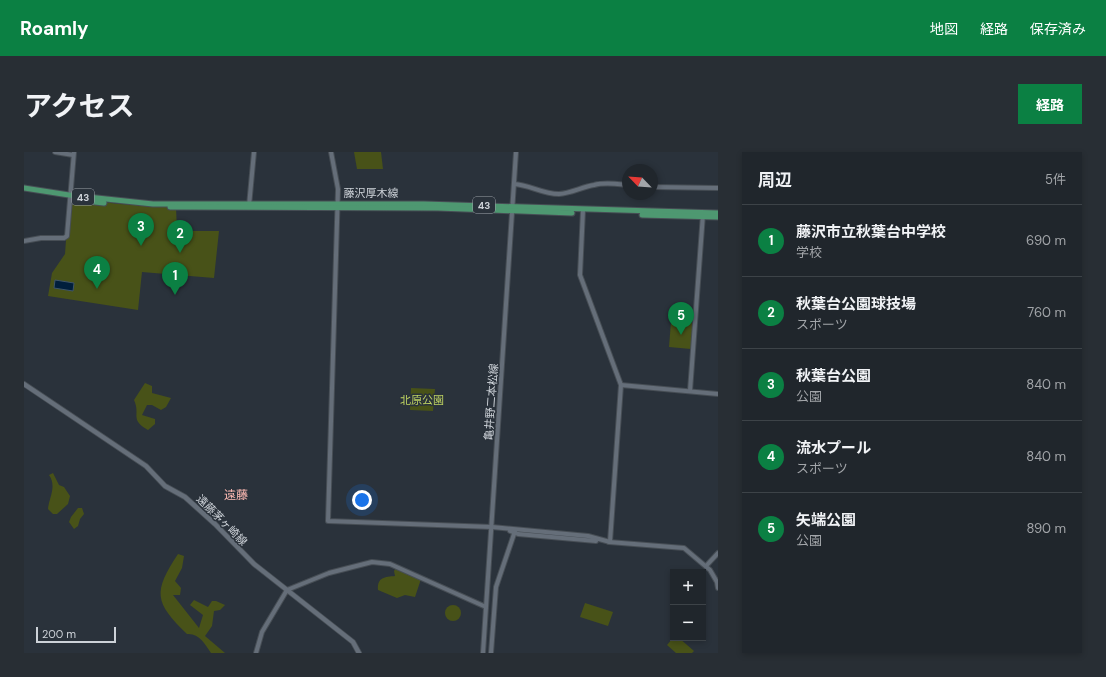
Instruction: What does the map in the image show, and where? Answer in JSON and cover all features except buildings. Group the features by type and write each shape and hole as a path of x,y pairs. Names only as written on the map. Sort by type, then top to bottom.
{"main road":[{"name":"藤沢厚木線","path":"24,189 69,197 153,204 337,205 513,209 703,215 718,217"},
{"name":"藤沢厚木線","path":"703,215 718,213"},
{"name":"遠藤茅ヶ崎線","path":"24,384 146,466 165,486 190,501 254,564 353,642 359,653"}],"street":[{"path":"24,241 66,238 74,153 55,152"},
{"path":"249,205 254,152"},
{"path":"331,152 338,189 328,521 492,527 515,531 588,536 610,542 684,548 706,566 713,575 718,588"},
{"name":"亀井野二本松線","path":"483,653 516,152"},
{"path":"514,184 529,185 538,190 554,194 569,192 600,184 622,185"},
{"path":"658,186 718,188"},
{"path":"583,211 580,275 621,385 610,542"},
{"path":"690,391 703,215"},
{"path":"621,385 718,394"},
{"path":"491,653 496,588 515,531"},
{"path":"706,566 718,552"},
{"path":"256,653 262,632 287,590 329,573 366,563 381,561 394,565 486,607"}],"green space":[{"path":"354,152 381,152 383,169 357,169"},
{"path":"69,198 119,204 176,207 177,231 219,231 214,278 142,272 138,310 48,296 52,273 65,254"},
{"path":"671,322 693,323 691,349 669,347"},
{"path":"145,383 152,386 152,393 171,398 166,407 161,410 152,405 147,405 142,415 155,419 155,424 148,430 137,420 136,405 134,400"},
{"name":"北原公園","path":"411,388 435,389 433,411 410,410"},
{"path":"53,473 59,485 64,487 70,496 68,504 57,514 53,514 48,509 52,492 52,483 49,475"},
{"path":"78,508 82,508 84,514 80,519 78,526 74,529 69,522"},
{"path":"178,554 184,556 182,568 175,581 181,588 180,595 173,595 199,628 203,615 190,605 194,600 208,607 212,601 225,605 220,610 214,611 212,626 205,636 225,653 211,653 198,637 187,634 176,623 163,605 161,588 164,578"},
{"path":"396,568 421,579 415,597 405,595 397,598 378,590 380,580 385,577 395,576 394,571"},
{"path":"585,603 613,612 608,626 580,617"},
{"path":"450,605 456,605 461,610 459,619 456,621 450,621 445,616 445,610"},
{"path":"670,641 682,641 694,651 692,653 676,653 667,645"}],"water":[{"path":"55,280 74,283 73,291 54,288"}],"place":[{"name":"秋葉台公園","path":"141,246"},
{"name":"秋葉台公園球技場","path":"180,253"},
{"name":"流水プール","path":"97,289"},
{"name":"藤沢市立秋葉台中学校","path":"175,295"},
{"name":"矢端公園","path":"681,335"}],"district":[{"name":"遠藤","path":"236,495"}]}
